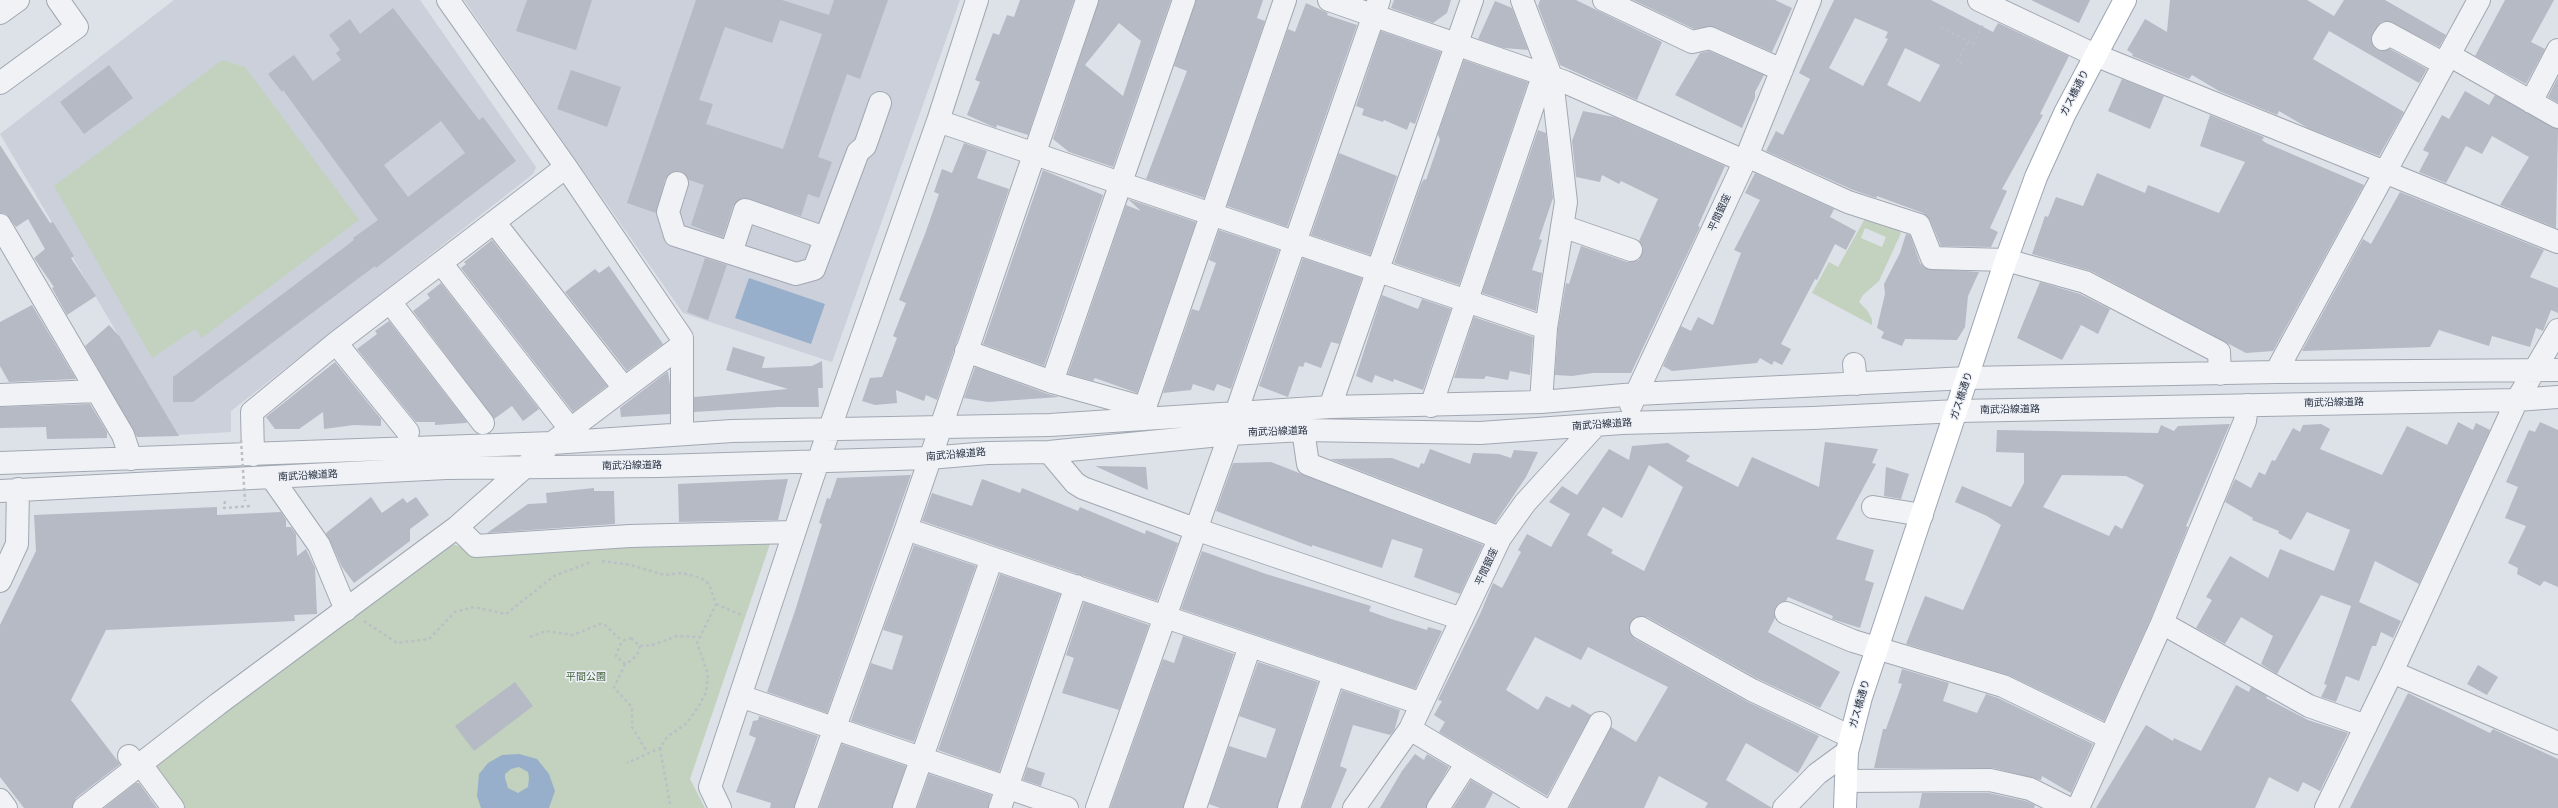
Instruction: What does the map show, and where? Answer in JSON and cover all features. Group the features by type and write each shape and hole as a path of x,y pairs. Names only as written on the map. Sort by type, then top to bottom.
{"main road":[{"name":"ガス橋通り","path":"1844,808 1849,744 1861,697 1958,411 2006,260 2036,177 2095,55 2125,0"}],"street":[{"path":"0,13 18,0"},
{"path":"0,83 77,27 58,0"},
{"path":"448,0 566,167 682,338 682,434"},
{"path":"720,808 710,787 818,460 938,121 977,0"},
{"path":"806,808 906,529 1032,153 1087,0"},
{"path":"1052,382 1184,0"},
{"path":"966,351 1143,413 1285,0"},
{"path":"1328,0 1376,8 1456,45 1572,85 1848,202 1919,225 1932,258 2006,260 2085,282 2143,317 2219,352 2220,374"},
{"path":"1330,407 1379,271 1472,0"},
{"path":"1522,0 1547,77 1566,202 1546,328 1542,402"},
{"path":"1604,0 1692,42 1710,38 1782,70"},
{"name":"平間銀座","path":"1622,423 1745,158 1810,0"},
{"path":"1979,0 2095,55 2558,242"},
{"path":"1236,413 1376,8"},
{"path":"2276,372 2385,172 2422,95 2446,59 2470,9"},
{"path":"2384,39 2387,33 2446,59 2558,117"},
{"path":"2531,102 2558,50"},
{"path":"1431,406 1466,301 1547,77"},
{"path":"677,183 668,212 676,235 796,274 814,270 858,152 865,146 880,103"},
{"path":"938,121 1546,328"},
{"path":"247,448 252,412 336,343 566,167"},
{"path":"731,253 745,210 825,238"},
{"path":"494,222 624,388"},
{"path":"0,225 124,435 131,459"},
{"path":"1562,226 1631,250"},
{"path":"441,263 571,430"},
{"path":"390,302 483,423"},
{"path":"2326,808 2392,672 2517,400 2558,330"},
{"path":"336,343 408,432"},
{"path":"84,808 132,761 214,698 346,610 458,527 552,443 682,345"},
{"name":"南武沿線道路","path":"0,463 131,459 247,448 552,443 682,434 830,429 1050,425 1143,413 1236,413 1330,407 1431,406 1542,402 1855,374 1968,378 2276,372 2558,370"},
{"path":"0,395 97,391"},
{"name":"南武沿線道路","path":"9,490 272,478 446,468 929,458 988,453 1048,452 1230,434 1303,430 1480,433 1622,423 1813,418 1958,411 2517,400 2558,397"},
{"path":"2078,808 2162,623 2244,421 2247,406"},
{"name":"平間銀座","path":"1354,808 1410,729 1500,538 1525,503 1595,426"},
{"path":"1303,430 1308,464 1500,538"},
{"path":"1097,808 1163,616 1230,434"},
{"path":"1048,452 1075,483 1083,488 1195,529 1462,619"},
{"path":"272,478 319,545 346,610"},
{"path":"0,581 17,544 9,490"},
{"path":"1874,507 1922,515"},
{"path":"458,527 476,546 630,536 794,532"},
{"path":"906,529 1422,704"},
{"path":"904,808 992,558"},
{"path":"1000,808 1076,586"},
{"path":"1786,613 1853,641 2003,686 2110,738"},
{"path":"2162,623 2309,706 2366,726"},
{"path":"1641,628 1849,744 1791,796"},
{"path":"1195,808 1250,646"},
{"path":"2392,672 2558,743"},
{"path":"1289,808 1334,674"},
{"path":"740,696 1067,808"},
{"path":"1555,808 1600,723"},
{"path":"1410,729 1542,808"},
{"path":"132,761 145,770 173,808"},
{"path":"1438,808 1467,763"},
{"path":"1846,781 1990,780 2030,789 2068,808"},
{"path":"0,800 6,808"}],"path":[{"path":"1941,27 1973,44 1982,26"},
{"path":"1962,64 1957,61 1968,41"},
{"path":"238,501 245,500 247,448"},
{"path":"231,501 223,501 224,508 250,506"},
{"path":"346,610 397,643 429,639 455,612 474,607 506,614 554,576 580,564 603,561 631,564 664,575 682,573 702,578 709,584 716,604 699,636 697,643 708,674 706,692 693,716 667,737 660,748 647,752 627,763"},
{"path":"716,604 764,624"},
{"path":"530,637 546,631 572,635 600,624 605,625 622,641"},
{"path":"625,664 616,656 622,641 631,638 640,646 652,645 677,636 699,636"},
{"path":"640,646 636,657 625,664 614,688 632,707 632,727 647,752"},
{"path":"660,748 670,804"}],"shaded area":[{"path":"174,0 420,0 536,167 533,174 231,411 231,432 177,435 0,134"},
{"path":"464,0 960,0 832,362 683,313"}],"green space":[{"path":"222,60 245,67 359,220 202,338 195,329 152,358 54,186"},
{"path":"1867,215 1893,225 1901,233 1879,281 1863,295 1859,302 1867,310 1872,319 1872,325 1812,293 1829,262 1838,267","holes":["1865,228 1886,237 1882,247 1861,238"]},
{"name":"平間公園","path":"772,538 690,779 705,808 185,808 151,760 444,542 484,553"}],"water":[{"path":"749,278 825,304 811,344 735,318"},
{"path":"519,754 537,759 549,774 555,791 549,808 481,808 477,796 479,774 488,763 502,755","holes":["519,767 528,772 528,787 518,793 508,788 505,774 511,769"]}],"building":[{"path":"527,0 592,0 576,50 516,31"},
{"path":"696,0 782,0 829,15 834,0 888,0 860,79 847,74 818,157 832,162 819,198 808,194 801,216 742,198 733,206 723,237 713,234 691,225 704,185 689,180 680,171 674,171 665,179 656,213 627,203","holes":["780,20 822,34 783,149 706,124 713,104 699,100 725,27 772,43"]},
{"path":"1020,0 1074,0 1028,135 997,125 996,128 967,115 980,82 975,80 993,33 999,35 1007,15 1014,17"},
{"path":"1099,0 1171,0 1113,167 1069,152 1053,139","holes":["1119,23 1141,41 1123,96 1085,65"]},
{"path":"1196,0 1263,0 1257,18 1265,21 1204,198 1146,179 1187,71 1174,66"},
{"path":"1394,0 1451,0 1447,13 1433,23 1391,8"},
{"path":"1540,0 1576,0 1662,42 1637,100 1560,65 1538,6"},
{"path":"1633,0 1775,0 1792,8 1772,52 1715,27 1694,29"},
{"path":"1834,0 1931,0 1993,32 1998,23 2069,56 2040,114 2043,115 2002,189 2007,191 1990,228 1998,232 1991,247 1941,246 1930,220 1923,213 1877,196 1876,198 1853,190 1766,151 1776,131 1783,135 1810,79 1799,73","holes":["1855,18 1888,32 1885,38 1888,39 1863,86 1829,68","1905,48 1940,65 1920,102 1887,85"]},
{"path":"2031,0 2090,0 2079,23"},
{"path":"2170,0 2307,0 2334,16 2344,0 2385,0 2446,35 2439,47 2387,21 2381,22 2373,32 2371,39 2376,49 2383,51 2390,49 2427,69 2419,83 2329,31 2313,59 2404,112 2379,156 2308,128 2279,111 2277,115 2219,91 2192,75 2189,79 2132,56 2133,54 2127,50 2145,19 2167,32"},
{"path":"2505,0 2554,0 2531,42 2545,49 2526,84 2475,56"},
{"path":"1495,1 1512,8 1528,50 1504,48 1478,39"},
{"path":"1306,3 1328,13 1327,15 1357,25 1287,227 1227,206 1288,29 1295,32"},
{"path":"393,8 479,120 483,117 516,161 376,268 375,266 193,402 173,402 173,377 354,240 353,238 378,220 283,90 282,92 268,74 294,55 313,81 341,60 336,53 340,50 329,35 350,19 360,34","holes":["441,121 465,153 408,197 384,165"]},
{"path":"1381,31 1441,52 1415,124 1410,122 1407,130 1384,120 1383,122 1362,115 1364,109 1356,106"},
{"path":"1709,51 1764,75 1755,92 1755,98 1742,128 1675,95 1700,53"},
{"path":"1464,60 1528,82 1459,285 1394,263 1421,184 1424,179 1426,180 1440,140 1438,134"},
{"path":"109,65 133,98 84,134 60,102"},
{"path":"571,70 621,87 607,127 557,109"},
{"path":"2558,77 2558,103 2548,97"},
{"path":"2122,79 2164,96 2150,129 2108,111"},
{"path":"2465,91 2489,105 2495,95 2558,129 2556,228 2500,205 2529,157 2492,136 2482,154 2466,146 2446,183 2419,172 2429,153 2423,150 2442,115 2449,119"},
{"path":"1583,111 1614,117 1725,166 1698,226 1700,227 1631,373 1593,373 1572,376 1555,375 1558,329 1566,283 1569,284 1581,246 1627,262 1639,260 1643,248 1639,241 1658,199 1621,181 1619,184 1602,175 1600,182 1576,177 1572,141"},
{"path":"2210,115 2264,137 2262,140 2266,143 2364,185 2273,351 2246,353 2091,271 2032,254 2045,216 2048,217 2056,197 2083,206 2097,173 2145,193 2148,185 2219,213 2245,162 2200,146"},
{"path":"1538,130 1546,133 1553,198 1539,239 1542,240 1532,270 1542,273 1536,311 1482,293"},
{"path":"964,143 987,151 977,178 1009,189 937,400 926,395 924,401 896,390 897,403 875,405 862,401 870,378 882,377 897,338 893,336 906,303 899,300 939,194 934,192 942,169 952,173"},
{"path":"0,145 50,223 53,222 74,256 71,258 96,296 67,315 52,288 54,287 34,258 45,249 28,219 16,227 6,214 0,213"},
{"path":"1339,153 1397,176 1370,255 1311,235"},
{"path":"1043,170 1103,195 1044,366 983,344"},
{"path":"1755,173 1834,209 1830,217 1856,231 1846,250 1835,244 1817,280 1815,279 1781,344 1791,349 1782,365 1774,361 1772,365 1760,358 1757,363 1672,371 1663,366 1681,326 1691,331 1698,317 1713,325 1741,253 1734,250 1760,200 1745,193"},
{"path":"2400,192 2544,250 2530,277 2558,288 2558,313 2551,310 2543,331 2536,328 2530,347 2492,336 2489,346 2439,330 2430,347 2302,351 2363,239 2371,244"},
{"path":"1128,199 1196,222 1137,393 1095,378 1093,381 1068,374 1126,205 1141,211"},
{"path":"1219,230 1279,250 1231,389 1217,384 1214,391 1193,384 1191,390 1163,393 1192,309 1199,311 1216,263 1209,260"},
{"path":"1906,234 1910,235 1920,263 1925,268 1979,272 1968,296 1965,327 1957,340 1905,339 1902,346 1881,338 1884,332 1877,328 1885,294 1884,284 1900,253"},
{"path":"492,240 607,386 573,412 461,268 466,264 464,262"},
{"path":"705,258 727,265 708,320 687,312"},
{"path":"1303,258 1362,278 1339,344 1331,342 1321,368 1305,362 1303,367 1299,366 1288,397 1259,386"},
{"path":"609,266 663,344 627,371 565,292 595,269 599,273"},
{"path":"2040,282 2080,294 2110,309 2098,334 2081,325 2062,360 2017,338"},
{"path":"441,283 539,409 523,421 512,406 494,419 413,311 430,298 427,294"},
{"path":"1382,295 1418,309 1422,299 1451,309 1423,390 1394,379 1393,382 1375,375 1372,383 1356,376"},
{"path":"32,305 76,379 9,382 0,366 0,322"},
{"path":"1474,317 1533,337 1530,375 1510,371 1508,380 1486,376 1484,379 1454,378"},
{"path":"389,321 467,422 466,423 435,425 435,422 416,422 357,349 377,334 375,331"},
{"path":"109,325 120,337 179,436 137,437 85,346"},
{"path":"733,347 765,357 762,368 812,366 822,361 823,388 818,388 819,407 778,407 694,412 694,397 788,389 726,370"},
{"path":"335,362 381,419 381,426 354,425 324,429 323,412 299,429 275,429 266,417"},
{"path":"975,367 1059,397 988,402 964,398"},
{"path":"667,372 670,385 670,414 621,417 620,408"},
{"path":"90,404 107,432 107,438 47,439 46,427 0,428 0,407"},
{"path":"2458,422 2473,430 2476,423 2490,430 2419,584 2375,561 2359,602 2401,621 2393,638 2381,632 2376,646 2372,646 2359,681 2346,676 2336,702 2321,697 2327,685 2324,684 2351,606 2321,595 2277,674 2261,664 2273,636 2241,617 2225,644 2196,628 2212,600 2206,597 2230,556 2268,578 2280,549 2334,571 2350,530 2307,512 2291,540 2278,533 2279,531 2252,520 2253,518 2225,502 2235,479 2251,488 2259,472 2265,475 2272,460 2275,461 2293,428 2300,432 2303,425 2321,424 2330,429 2320,449 2382,475 2407,426 2447,445"},
{"path":"2540,422 2558,430 2558,587 2544,581 2540,586 2517,574 2518,568 2508,563 2526,526 2505,518 2518,487 2506,482 2529,430 2535,432"},
{"path":"2230,424 2186,526 2188,527 2151,618 2104,721 2008,675 1906,644 1925,596 1963,610 2001,525 1987,516 1955,502 1962,486 2011,507 2024,483 2024,453 1996,452 1997,430 2158,433 2161,425 2174,431 2178,426","holes":["2062,475 2126,476 2144,485 2122,529 2115,525 2109,536 2043,507"]},
{"path":"1825,442 1878,449 1872,463 1876,464 1836,539 1874,550 1865,580 1874,583 1860,628 1832,619 1833,616 1788,597 1786,601 1779,603 1775,608 1775,618 1768,632 1840,672 1820,708 1758,679 1647,617 1635,617 1629,628 1635,639 1746,701 1819,736 1798,773 1746,743 1726,780 1772,808 1705,808 1708,803 1659,776 1644,808 1569,808 1611,727 1636,742 1668,687 1588,647 1581,660 1535,637 1506,690 1538,710 1546,696 1570,708 1572,704 1591,715 1547,796 1439,732 1445,722 1434,715 1442,701 1438,700 1481,612 1493,583 1502,588 1521,552 1518,550 1527,534 1551,547 1570,514 1549,502 1562,486 1577,495 1609,449 1629,460 1632,446 1668,443 1690,456 1686,461 1738,487 1752,457 1819,487","holes":["1649,465 1683,487 1644,571 1611,553 1613,550 1587,535 1603,507 1622,518"]},
{"path":"1430,449 1470,464 1473,453 1499,454 1511,458 1514,450 1538,452 1526,477 1495,523 1330,459 1392,458 1419,468 1421,463 1424,464"},
{"path":"1271,462 1483,545 1460,594 1414,577 1423,549 1392,539 1382,568 1312,545 1312,547 1216,511 1233,463"},
{"path":"1095,466 1146,467 1148,490"},
{"path":"1886,467 1909,474 1901,499 1884,496"},
{"path":"911,475 827,713 767,692 795,611 822,524 819,523 827,498 830,499 837,478"},
{"path":"788,479 778,520 679,522 678,484"},
{"path":"982,479 1020,493 1022,488 1078,511 1080,507 1145,534 1146,530 1178,543 1157,601 922,521 932,493 972,506"},
{"path":"594,488 594,491 614,491 615,524 487,533 528,504 547,503 546,493"},
{"path":"371,497 382,513 403,498 407,503 416,497 429,515 410,529 410,541 354,583 342,567 326,533"},
{"path":"217,507 217,515 281,512 286,520 286,527 291,527 296,534 297,556 306,549 315,568 317,614 294,615 295,621 106,630 71,700 120,764 76,798 72,808 24,808 0,777 0,625 36,551 34,515"},
{"path":"914,545 976,566 914,742 851,721 871,663 892,670 903,636 883,630"},
{"path":"1202,551 1266,574 1371,606 1369,611 1388,618 1427,630 1428,627 1442,631 1415,689 1181,609"},
{"path":"1000,574 1060,594 999,772 938,750"},
{"path":"1084,602 1149,625 1119,710 1062,693 1074,658 1066,655"},
{"path":"1183,636 1234,654 1183,808 1110,808 1163,659 1174,663"},
{"path":"1258,662 1318,682 1277,808 1220,808 1209,804 1229,746 1266,758 1276,729 1239,716"},
{"path":"2478,665 2498,677 2487,695 2467,684"},
{"path":"1902,669 1949,683 1943,701 1977,713 1986,694 1998,698 2093,744 2071,793 2042,776 2041,780 1993,768 1874,768 1883,729 1886,729 1902,684 1898,683"},
{"path":"515,682 533,706 474,751 455,726"},
{"path":"2236,685 2249,692 2251,687 2267,696 2266,698 2308,720 2348,733 2320,791 2303,782 2298,792 2269,777 2255,808 2096,808 2146,725 2173,741 2174,738 2201,751"},
{"path":"1342,690 1400,710 1394,731 1390,735 1353,725 1340,766 1347,769 1331,808 1302,808"},
{"path":"2408,693 2490,733 2493,729 2558,759 2558,808 2350,808"},
{"path":"759,716 818,736 794,808 770,808 771,803 736,792 756,738 749,735 753,721 758,720"},
{"path":"842,744 906,766 892,808 819,808"},
{"path":"1415,754 1424,760 1427,754 1449,767 1426,808 1380,808 1402,771"},
{"path":"1027,767 1045,773 1041,786 1023,780"},
{"path":"929,774 991,795 988,808 917,808"},
{"path":"1471,780 1493,793 1485,808 1453,808"},
{"path":"136,783 139,783 157,808 104,808"},
{"path":"1922,793 1989,793 2026,801 2035,805 2034,808 1919,808"}]}
